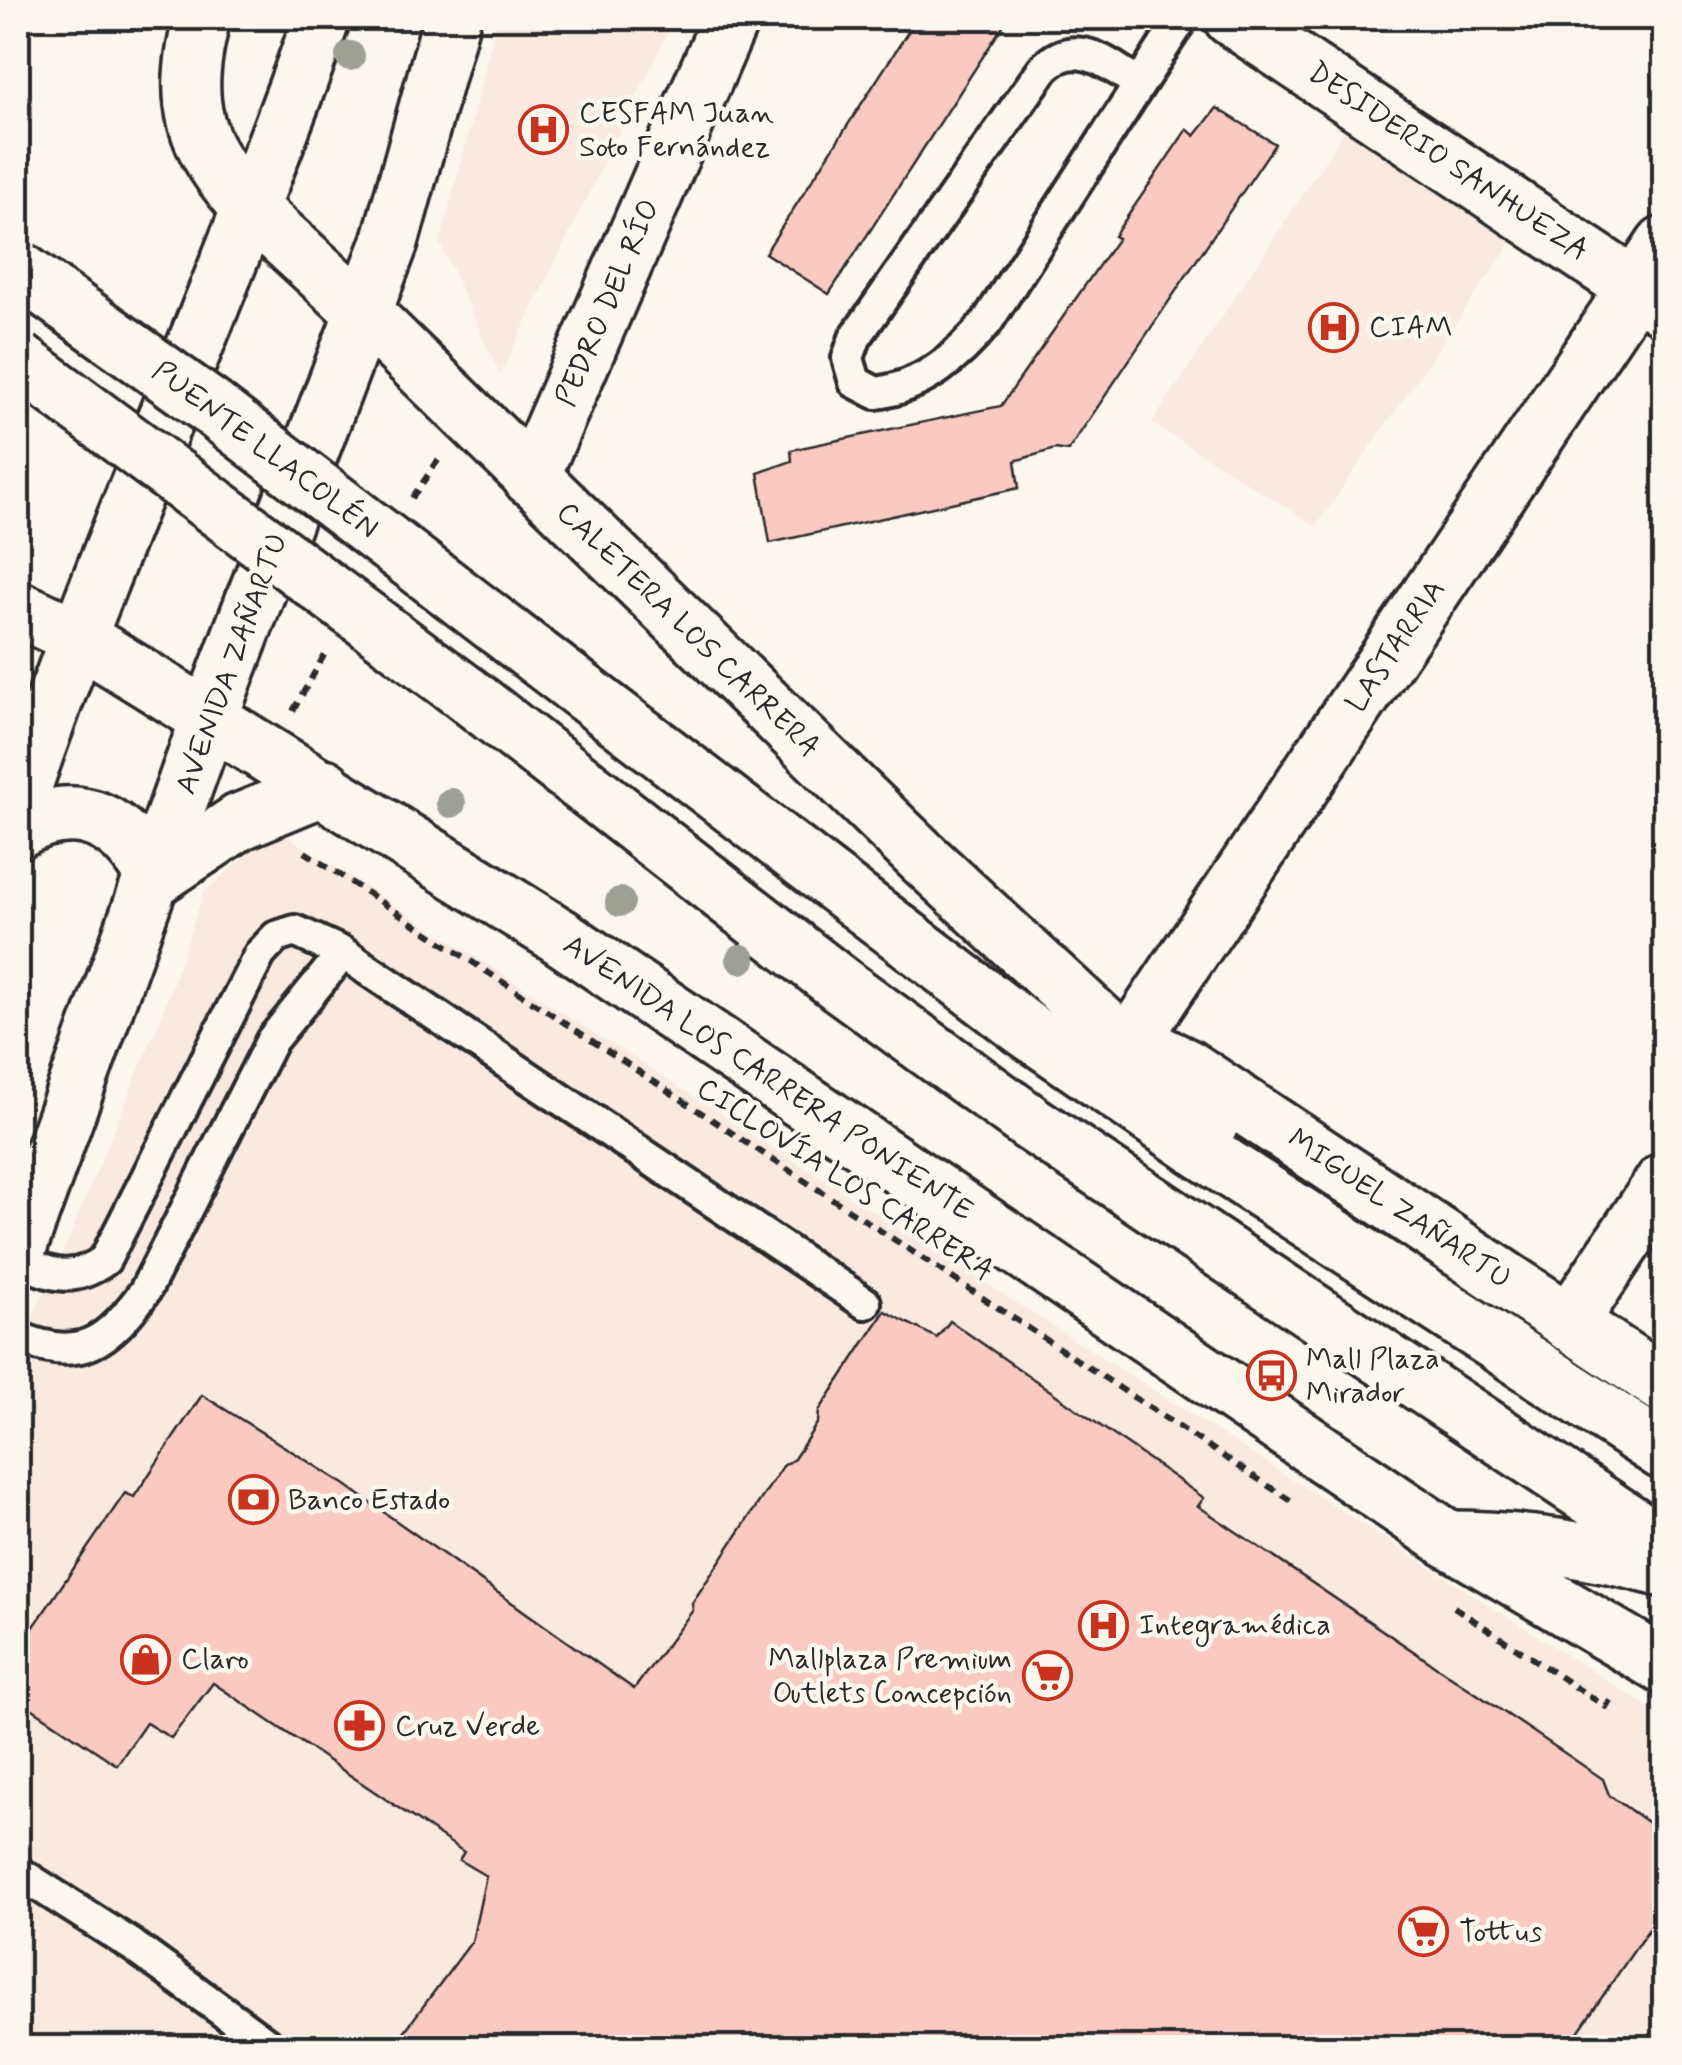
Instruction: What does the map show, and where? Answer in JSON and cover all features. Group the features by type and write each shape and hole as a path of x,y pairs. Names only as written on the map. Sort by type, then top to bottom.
{"street":[{"name":"CALETERA LOS CARRERA","path":"202,18 190,75 197,132 228,184 251,209 364,313 924,858 1319,1224"},
{"path":"18,803 76,636 251,209 322,18"},
{"name":"AVENIDA ZAÑARTU","path":"18,1248 210,716 364,313 412,170 452,18"},
{"name":"PEDRO DEL RÍO","path":"532,478 732,18"},
{"name":"DESIDERIO SANHUEZA","path":"1232,18 1655,280"},
{"name":"PUENTE LLACOLÉN","path":"18,269 212,408 1024,1028 1199,1150 1319,1224"},
{"name":"LASTARRIA","path":"1128,1048 1655,280"},
{"path":"18,360 464,692 842,985 1032,1124 1664,1546"},
{"name":"AVENIDA LOS CARRERA PONIENTE","path":"18,609 76,636 324,787 770,1076 1448,1539 1653,1658"},
{"path":"18,830 62,816 101,820 129,840 154,880 239,822 324,787"},
{"name":"MIGUEL ZAÑARTU","path":"1128,1048 1160,1054 1186,1067 1664,1385"},
{"path":"1569,1322 1664,1181"},
{"path":"1319,1224 1664,1452"},
{"path":"1448,1539 1518,1539 1585,1548 1664,1570"}],"lane":[{"path":"1139,84 1084,52 1060,55 1043,69 855,338 848,358 855,382 876,393 908,384 945,365 974,338 1182,18"},
{"path":"18,1260 68,1278 88,1273 105,1260 260,954 276,937 294,931 343,953 865,1302"},
{"path":"18,1337 77,1350 101,1341 125,1320 146,1291 272,1040 343,953"},
{"path":"18,1872 132,1946 273,2048"}],"path":[{"name":"CICLOVÍA LOS CARRERA","path":"239,822 252,841 277,834 1309,1513"},
{"path":"1441,1599 1606,1707 1653,1658"}],"shaded area":[{"name":"CESFAM Juan Soto Fernández","path":"498,18 675,18 500,375 440,243"},
{"name":"CIAM","path":"1354,117 1519,231 1316,526 1152,423"},
{"path":"277,830 1664,1717 1664,2047 18,2048 18,1349 161,1017 204,892"}],"building":[{"path":"917,18 1008,18 829,294 765,253"},
{"path":"1217,108 1275,144 1068,451 1055,449 1015,461 1019,488 770,543 758,473 792,461 791,450 1001,406 1118,238 1114,236 1187,129 1195,136"},
{"name":"Mallplaza Premium Outlets Concepción","path":"885,1311 937,1338 950,1321 1204,1498 1198,1506 1603,1779 1609,1795 1664,1834 1664,1907 1567,2048 392,2048 472,1941 486,1876 459,1860 464,1852 213,1683 171,1738 146,1723 117,1765 18,1699 18,1650 125,1493 134,1497 202,1395 344,1484 634,1689 693,1610 692,1603 783,1466 794,1459 818,1422 819,1411"}],"place":[{"name":"CESFAM Juan Soto Fernández","path":"544,130"},
{"name":"CIAM","path":"1334,327"},
{"name":"Mall Plaza Mirador","path":"1271,1376"},
{"name":"Banco Estado","path":"253,1500"},
{"name":"Integramédica","path":"1104,1625"},
{"name":"Claro","path":"146,1659"},
{"name":"Mallplaza Premium Outlets Concepción","path":"1047,1676"},
{"name":"Cruz Verde","path":"360,1726"},
{"name":"Tottus","path":"1424,1932"}]}
